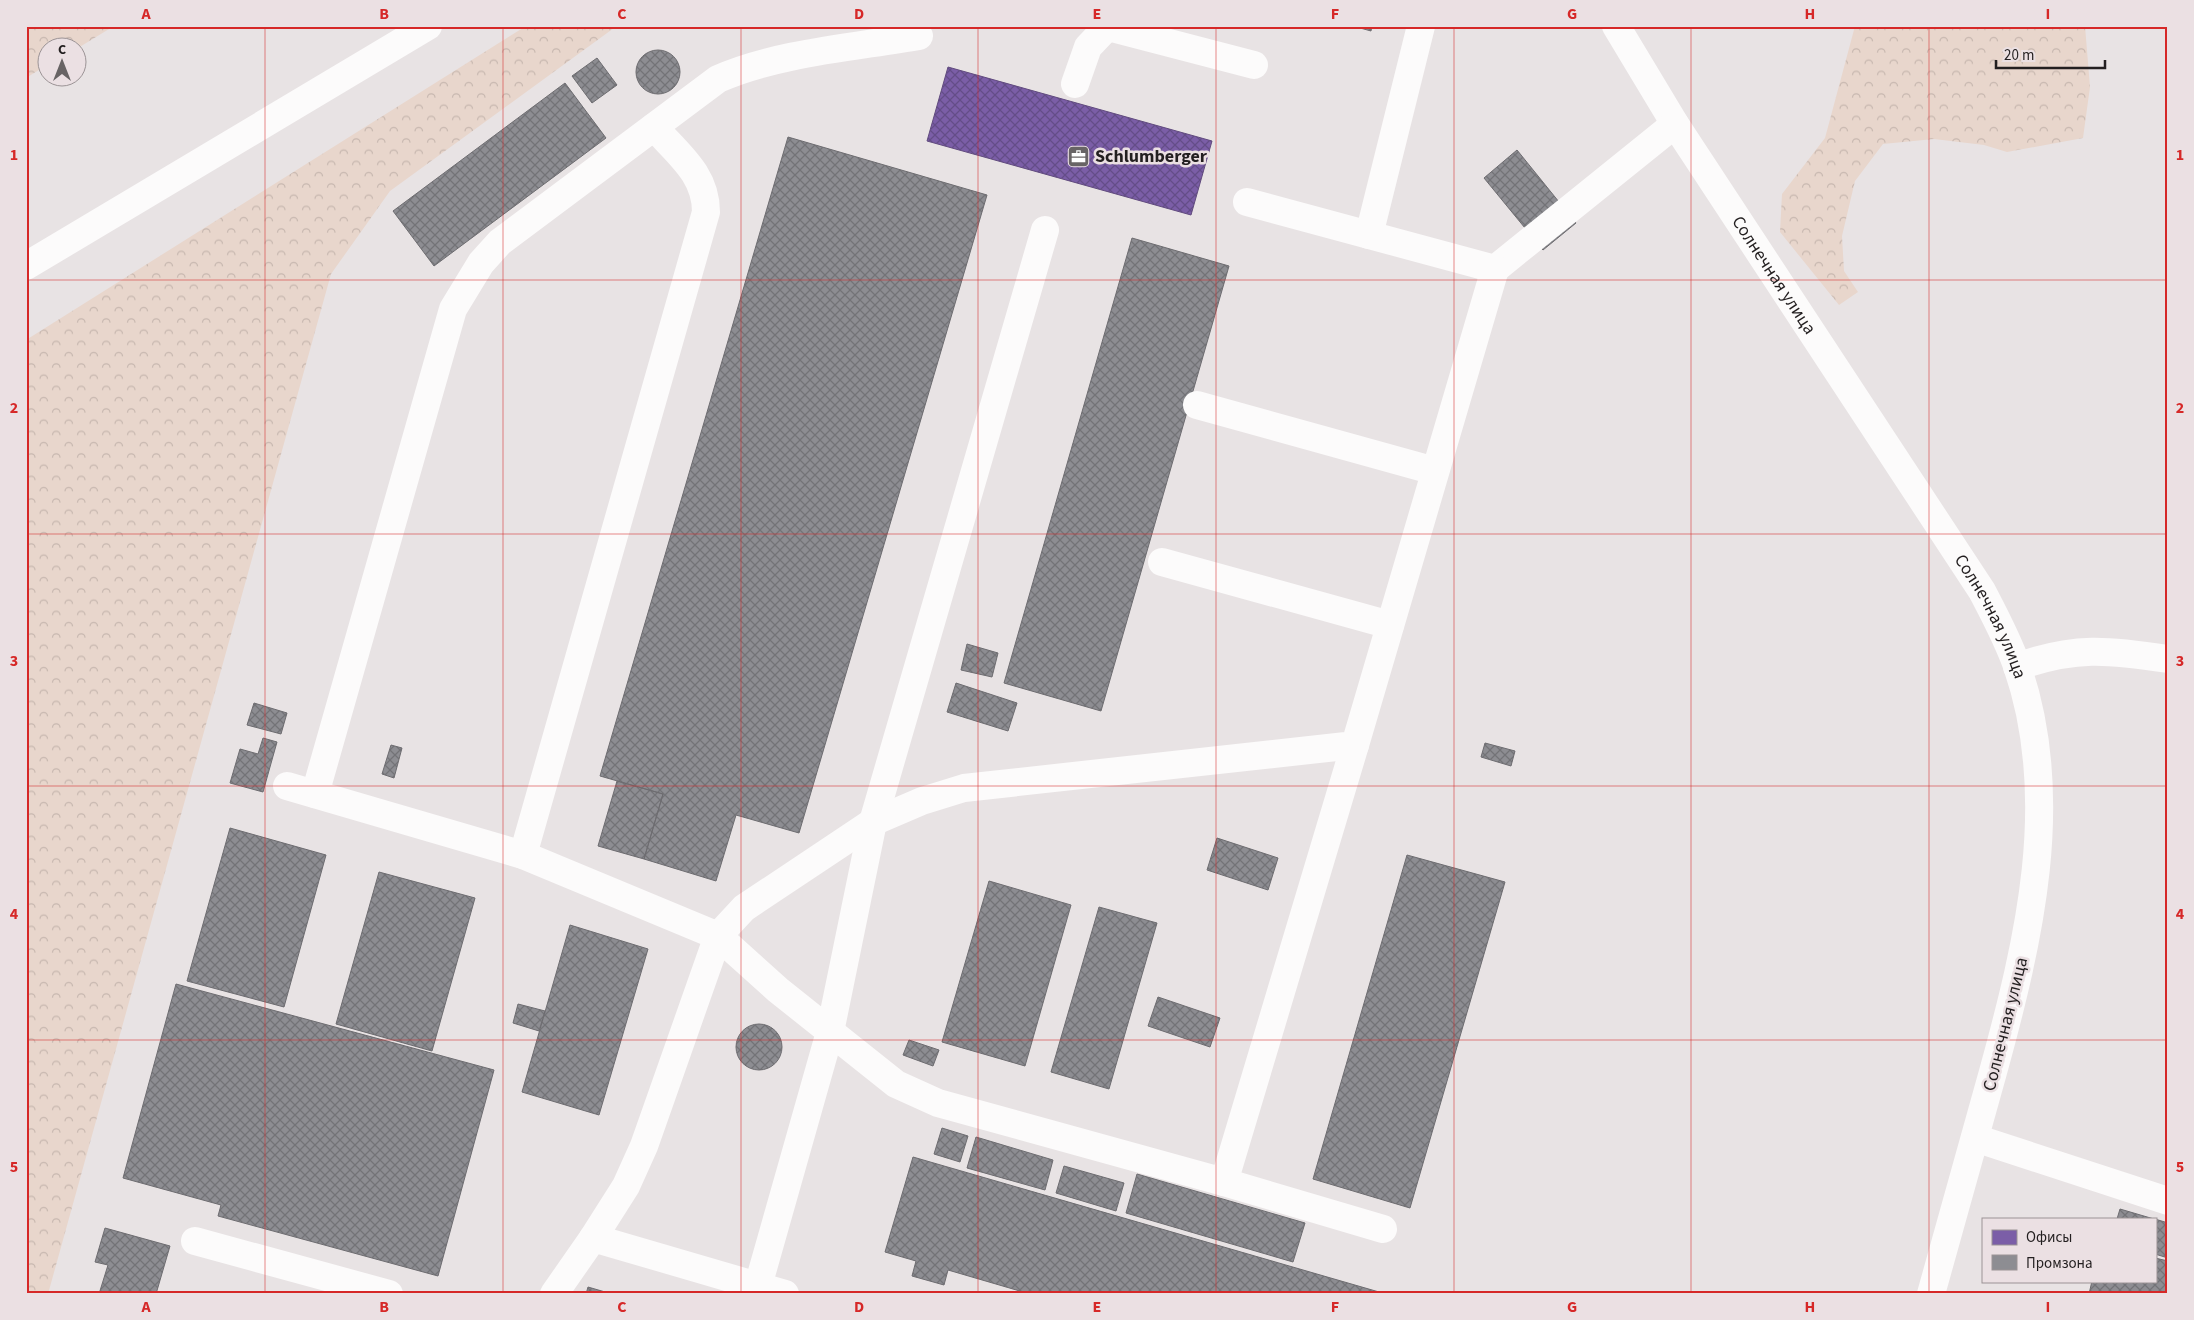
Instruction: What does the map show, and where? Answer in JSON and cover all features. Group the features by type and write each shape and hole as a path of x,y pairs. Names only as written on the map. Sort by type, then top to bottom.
{"street":[{"path":"26,266 428,26"},
{"path":"1076,84 1088,47 1108,26 1254,65"},
{"path":"1369,235 1421,26"},
{"name":"Солнечная улица","path":"1616,26 1675,124 1982,591 2000,626 2017,666 2026,699 2038,772 2040,814 2037,872 2017,984 1931,1294"},
{"path":"315,794 453,309 481,263 500,242 718,79 742,68 919,36"},
{"path":"1224,1182 1495,269 1675,124"},
{"path":"523,855 706,212 706,196 702,184 694,172 654,127"},
{"path":"1246,202 1495,269"},
{"path":"758,1286 830,1032 873,822 1046,230"},
{"path":"1197,405 1435,471"},
{"path":"1162,562 1390,625"},
{"path":"2017,666 2044,657 2088,650 2112,650 2168,659"},
{"path":"554,1294 626,1186 644,1146 718,936 744,908 873,822 922,800 964,788 1355,745"},
{"path":"287,786 523,855 718,936 778,990 830,1032 896,1084 916,1095 1383,1229"},
{"path":"1975,1138 2168,1201"},
{"path":"593,1238 726,1286 758,1286 785,1294"},
{"path":"195,1241 389,1294"}],"green space":[{"path":"26,26 114,26 88,42 88,38 38,38 38,71 26,78"},
{"path":"526,26 597,26 614,28 390,191 331,274 48,1294 26,1294 26,340"},
{"path":"1855,26 2085,26 2090,87 2083,138 2007,152 1984,145 1934,139 1883,144 1855,181 1842,236 1844,271 1858,292 1839,305 1780,232 1782,194 1825,138"}],"building: Офисы":[{"path":"948,67 1212,141 1191,215 927,141"}],"building: Промзона":[{"path":"1353,26 1372,26 1371,31"},
{"path":"662,50 674,56 679,63 679,81 674,88 667,93 654,94 646,91 639,84 636,68 639,60 646,53"},
{"path":"597,58 617,85 592,103 572,76"},
{"path":"565,83 606,138 434,266 393,211"},
{"path":"788,137 987,195 799,833 736,815 716,881 644,859 663,794 600,776"},
{"path":"1517,150 1576,223 1543,250 1484,178"},
{"path":"1132,238 1229,266 1101,711 1004,683"},
{"path":"967,644 998,653 992,677 961,670"},
{"path":"956,683 1017,703 1008,731 947,712"},
{"path":"254,703 287,713 281,734 247,725"},
{"path":"263,738 277,742 263,792 230,783 240,749 258,754"},
{"path":"1485,743 1515,751 1511,766 1481,757"},
{"path":"391,745 402,748 394,778 382,774"},
{"path":"617,781 663,794 644,859 598,846"},
{"path":"230,828 326,855 284,1007 187,981"},
{"path":"1217,838 1278,858 1268,890 1207,870"},
{"path":"1407,855 1505,882 1410,1208 1313,1179"},
{"path":"379,872 475,898 432,1051 336,1024"},
{"path":"989,881 1071,905 1025,1066 942,1042"},
{"path":"1099,907 1157,923 1109,1089 1051,1072"},
{"path":"570,925 648,949 599,1115 522,1092"},
{"path":"176,984 494,1070 438,1276 218,1216 221,1205 123,1178"},
{"path":"1158,997 1220,1018 1210,1047 1148,1026"},
{"path":"518,1004 545,1011 539,1031 513,1023"},
{"path":"764,1024 768,1025 778,1034 781,1038 781,1056 772,1066 764,1070 754,1070 746,1066 737,1056 736,1042 740,1034 750,1025"},
{"path":"909,1040 939,1050 933,1066 903,1055"},
{"path":"942,1128 968,1136 960,1162 934,1154"},
{"path":"976,1137 1053,1160 1045,1190 967,1168"},
{"path":"913,1157 1379,1292 1030,1294 948,1270 944,1285 912,1276 916,1261 885,1252"},
{"path":"1064,1166 1124,1183 1116,1211 1056,1193"},
{"path":"1137,1174 1305,1223 1293,1262 1126,1213"},
{"path":"2120,1209 2151,1218 2117,1218"},
{"path":"2156,1219 2168,1223 2168,1258 2156,1254"},
{"path":"105,1228 170,1246 156,1294 99,1294 108,1265 95,1262"},
{"path":"2156,1258 2168,1261 2168,1294 2089,1294 2092,1282 2156,1282"},
{"path":"588,1287 612,1294 586,1294"}],"place":[{"name":"Schlumberger","path":"1079,156"}]}
